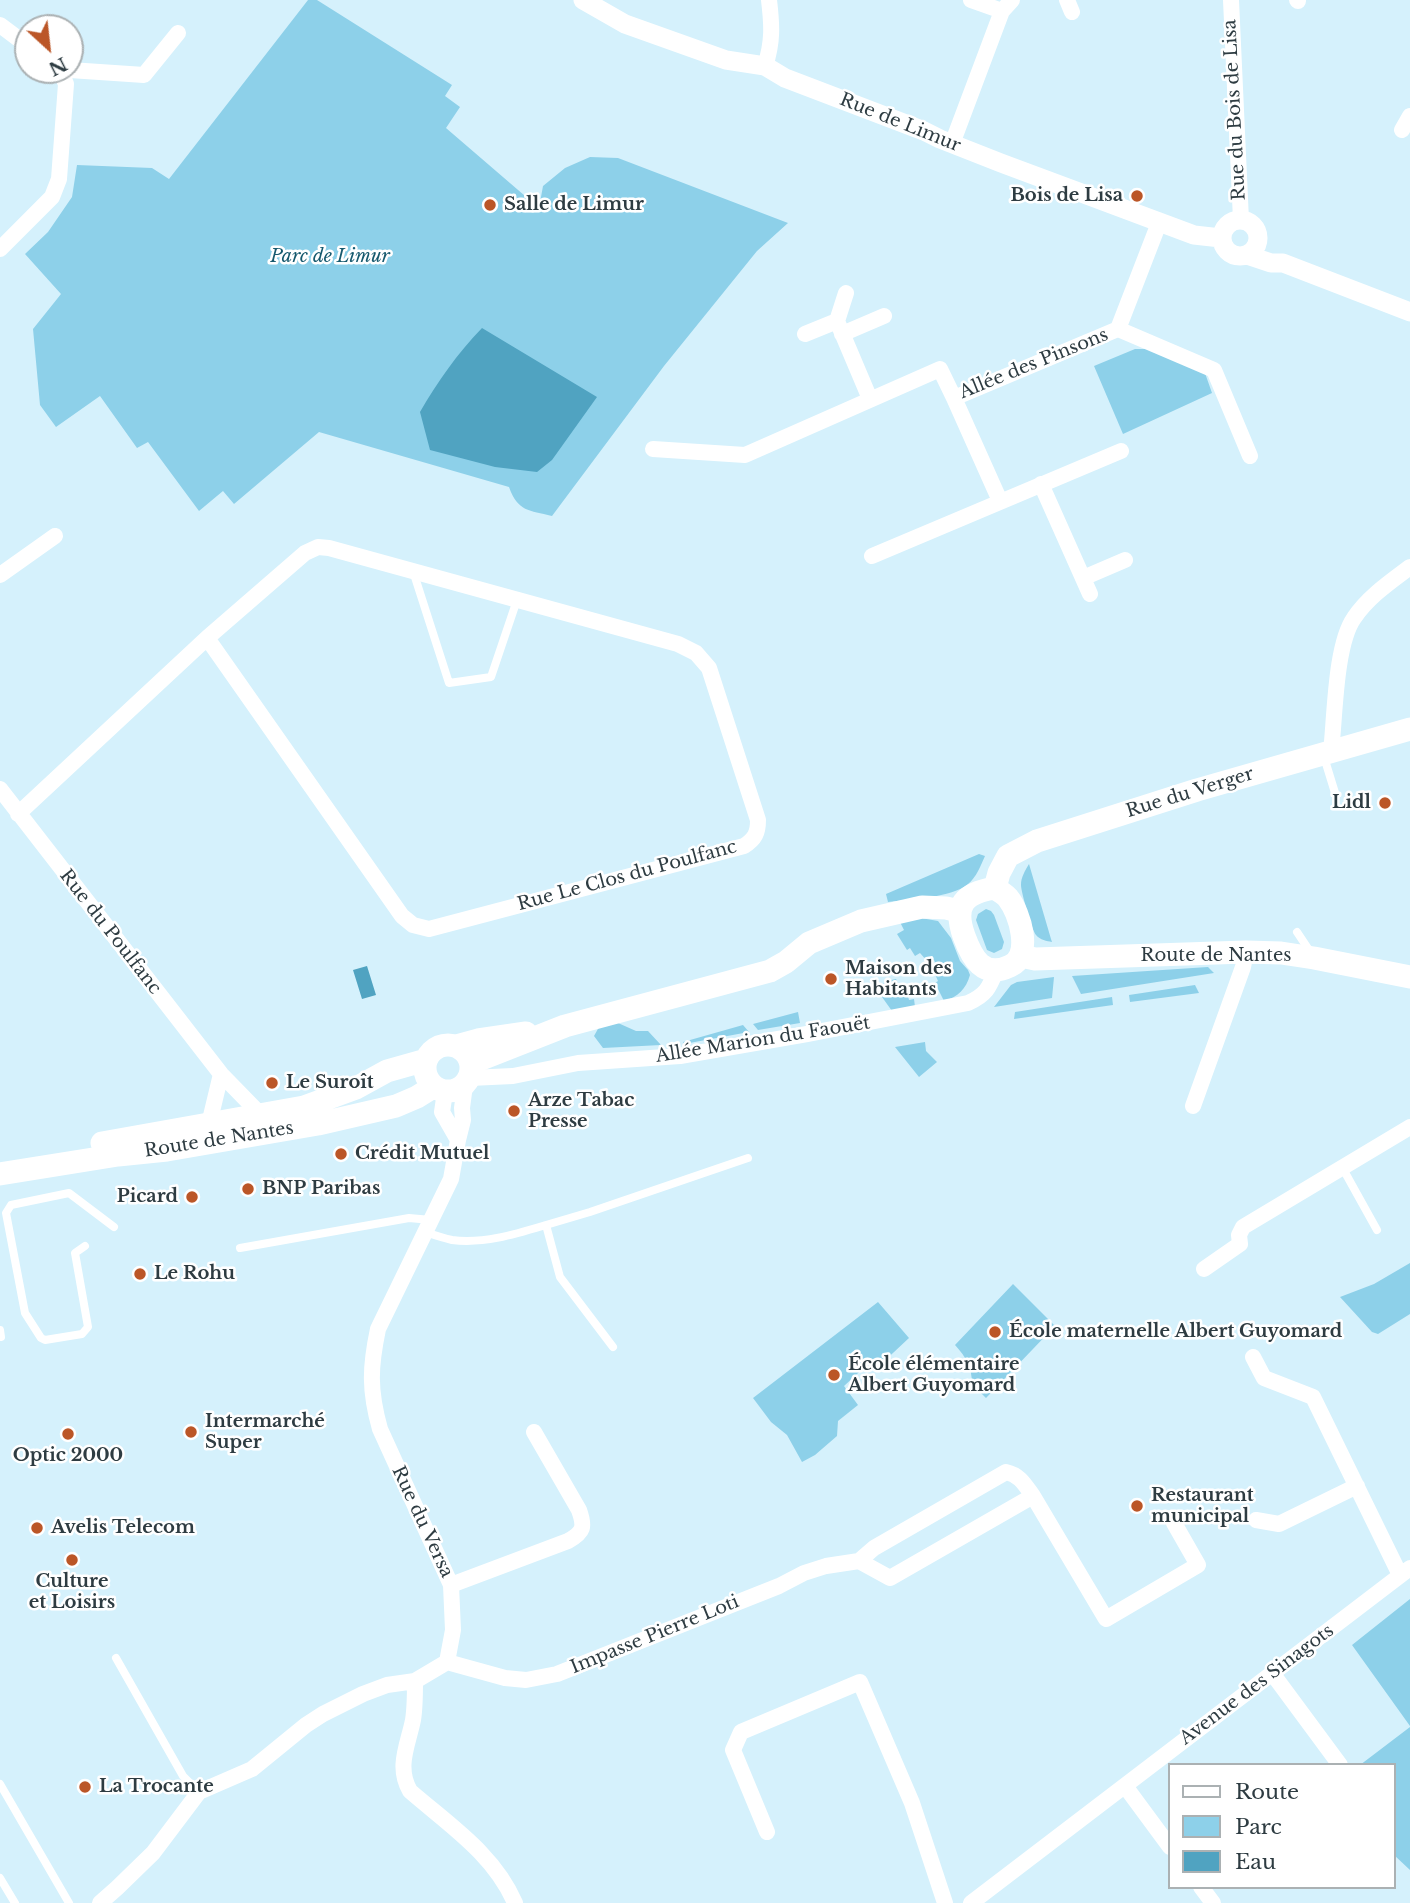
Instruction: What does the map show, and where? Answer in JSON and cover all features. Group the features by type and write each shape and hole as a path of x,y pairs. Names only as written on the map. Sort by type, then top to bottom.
{"main road":[{"name":"Rue du Verger","path":"995,888 1008,856 1029,844 1197,790 1410,729"},
{"path":"995,888 1007,896 1012,905 1024,942 1021,956 1013,965 996,971 973,958 959,912 970,896 978,891 995,888"},
{"name":"Route de Nantes","path":"0,1174 167,1150 318,1124 396,1106 550,1031 770,971 809,943 861,921 922,907 946,908 959,912"},
{"name":"Route de Nantes","path":"1021,956 1035,959 1281,953 1410,977"},
{"name":"Route de Nantes","path":"0,1161 304,1107 356,1088 387,1071 426,1060 429,1054 442,1046 457,1075"},
{"path":"426,1060 425,1075 457,1075"}],"street":[{"name":"Rue de Limur","path":"583,0 625,24 726,60 765,66 785,78 1159,223 1194,235 1221,238 1229,254 1235,256 1252,248 1271,263 1283,262 1410,312"},
{"path":"765,66 771,49 769,0"},
{"path":"952,144 1007,6 971,0"},
{"name":"Rue du Bois de Lisa","path":"1231,0 1241,220"},
{"path":"84,71 144,75 178,33"},
{"path":"0,249 52,197 59,180 66,84"},
{"path":"1221,238 1229,223 1241,220 1252,224 1258,234 1252,248"},
{"name":"Allée des Pinsons","path":"653,449 745,454 940,369 954,398 1118,329 1159,223"},
{"path":"846,293 840,328 870,399"},
{"path":"804,334 884,316"},
{"path":"1118,329 1214,370 1250,456"},
{"path":"954,398 999,501"},
{"path":"872,556 1121,451"},
{"path":"1041,484 1090,594"},
{"path":"0,575 55,537"},
{"name":"Rue Le Clos du Poulfanc","path":"18,814 208,638 305,553 318,547 678,644 696,653 709,668 758,820 757,834 744,846 429,929 413,925 402,916 208,638"},
{"path":"1083,578 1125,560"},
{"path":"1327,753 1341,650 1353,619 1382,587 1410,567"},
{"name":"Rue du Poulfanc","path":"0,789 221,1074 260,1114"},
{"path":"1193,1106 1246,952"},
{"name":"Allée Marion du Faouët","path":"457,1075 513,1076 578,1063 680,1056 968,1003 981,998 996,971"},
{"path":"209,1124 221,1074"},
{"name":"Rue du Versa","path":"447,1662 453,1630 451,1585 380,1429 371,1381 378,1329 452,1180 458,1140 442,1112 457,1075"},
{"path":"1204,1269 1240,1244 1243,1227 1410,1127"},
{"path":"1253,1357 1264,1378 1313,1397 1357,1486 1405,1572"},
{"path":"451,1585 568,1541 583,1529 579,1510 534,1432"},
{"name":"Impasse Pierre Loti","path":"447,1662 505,1678 526,1680 557,1674 779,1586 804,1573 826,1566 859,1561 874,1548 1006,1472 1021,1479 1033,1496 1106,1619 1198,1565 1174,1523"},
{"path":"1256,1520 1279,1524 1357,1486"},
{"path":"859,1561 890,1578 1033,1496"},
{"name":"Avenue des Sinagots","path":"971,1903 1405,1572"},
{"path":"100,1903 153,1853 199,1791 253,1769 296,1732 323,1714 387,1685 415,1681 447,1662"},
{"path":"1272,1673 1339,1763"},
{"path":"415,1681 413,1720 403,1762 406,1784 410,1791 473,1844 496,1868 515,1903"},
{"path":"767,1832 733,1750 741,1732 860,1682 912,1803 945,1903"},
{"path":"1125,1786 1168,1844"}],"lane":[{"path":"413,571 449,683 491,677 517,600"},
{"path":"1327,753 1336,796"},
{"path":"1297,932 1314,958"},
{"path":"240,1248 409,1219 453,1240 476,1241 506,1237 590,1212 748,1158"},
{"path":"1342,1167 1377,1230"},
{"path":"85,1246 75,1253 88,1327 82,1334 45,1340 25,1313 6,1213 11,1205 69,1193 114,1227"},
{"path":"545,1225 560,1276 613,1347"},
{"path":"117,1658 183,1776 199,1791"},
{"path":"0,1784 69,1903"},
{"path":"0,1878 15,1903"}],"green space":[{"name":"Parc de Limur","path":"308,0 317,0 452,85 445,96 460,107 446,128 539,208 543,186 565,168 590,157 618,158 788,223 757,251 664,366 552,516 520,506 509,487 319,432 234,504 223,491 199,511 148,442 137,448 100,396 56,427 40,405 33,329 61,294 25,254 48,232 72,197 77,165 152,168 169,179"},
{"path":"1135,349 1147,349 1205,373 1212,393 1123,434 1094,366"},
{"path":"979,854 985,856 978,871 961,889 941,895 888,902 886,894"},
{"path":"1029,864 1052,942 1036,935 1027,911 1021,885"},
{"path":"986,909 994,915 1004,942 1002,949 994,953 987,950 976,920 978,914"},
{"path":"915,917 938,921 951,938 960,961 970,975 957,995 944,1001 935,983 938,981 934,972 938,968 934,960 927,961 920,953 915,956 910,948 907,950 897,934 904,930 899,920"},
{"path":"1208,967 1214,973 1081,994 1072,976"},
{"path":"1054,977 1052,998 994,1007 1011,985 1017,982"},
{"path":"896,979 902,989 906,989 909,1000 914,999 915,1007 892,1011 882,997 879,997 881,984"},
{"path":"1195,985 1199,993 1130,1002 1129,995"},
{"path":"1112,997 1113,1005 1014,1019 1015,1012"},
{"path":"798,1012 800,1023 758,1030 753,1024"},
{"path":"618,1023 636,1031 648,1031 661,1045 603,1048 594,1036 599,1027"},
{"path":"743,1025 749,1032 684,1044 683,1042"},
{"path":"925,1042 926,1051 937,1062 919,1077 895,1047"},
{"path":"1410,1263 1410,1314 1378,1334 1372,1332 1340,1297 1374,1284"},
{"path":"1013,1284 1055,1326 986,1398 972,1384 968,1363 955,1345"},
{"path":"878,1302 909,1338 878,1367 870,1362 844,1386 858,1405 838,1421 837,1436 815,1455 802,1462 787,1435 771,1422 753,1398"},
{"path":"1410,1599 1410,1726 1352,1645"},
{"path":"1410,1727 1410,1870 1396,1857 1396,1763 1363,1763"}],"water":[{"path":"482,328 597,397 552,460 537,472 495,467 430,450 420,412 448,368"},
{"path":"367,966 376,995 362,999 353,970"}],"place":[{"name":"Bois de Lisa","path":"1137,196"},
{"name":"Salle de Limur","path":"490,205"},
{"name":"Lidl","path":"1385,803"},
{"name":"Maison des Habitants","path":"831,979"},
{"name":"Le Suroît","path":"272,1083"},
{"name":"Arze Tabac Presse","path":"514,1111"},
{"name":"Crédit Mutuel","path":"341,1154"},
{"name":"BNP Paribas","path":"248,1189"},
{"name":"Picard","path":"192,1197"},
{"name":"Le Rohu","path":"140,1274"},
{"name":"École maternelle Albert Guyomard","path":"995,1332"},
{"name":"École élémentaire Albert Guyomard","path":"834,1375"},
{"name":"Intermarché Super","path":"191,1432"},
{"name":"Optic 2000","path":"68,1434"},
{"name":"Restaurant municipal","path":"1137,1506"},
{"name":"Avelis Telecom","path":"37,1528"},
{"name":"Culture et Loisirs","path":"72,1560"},
{"name":"La Trocante","path":"85,1787"}]}
